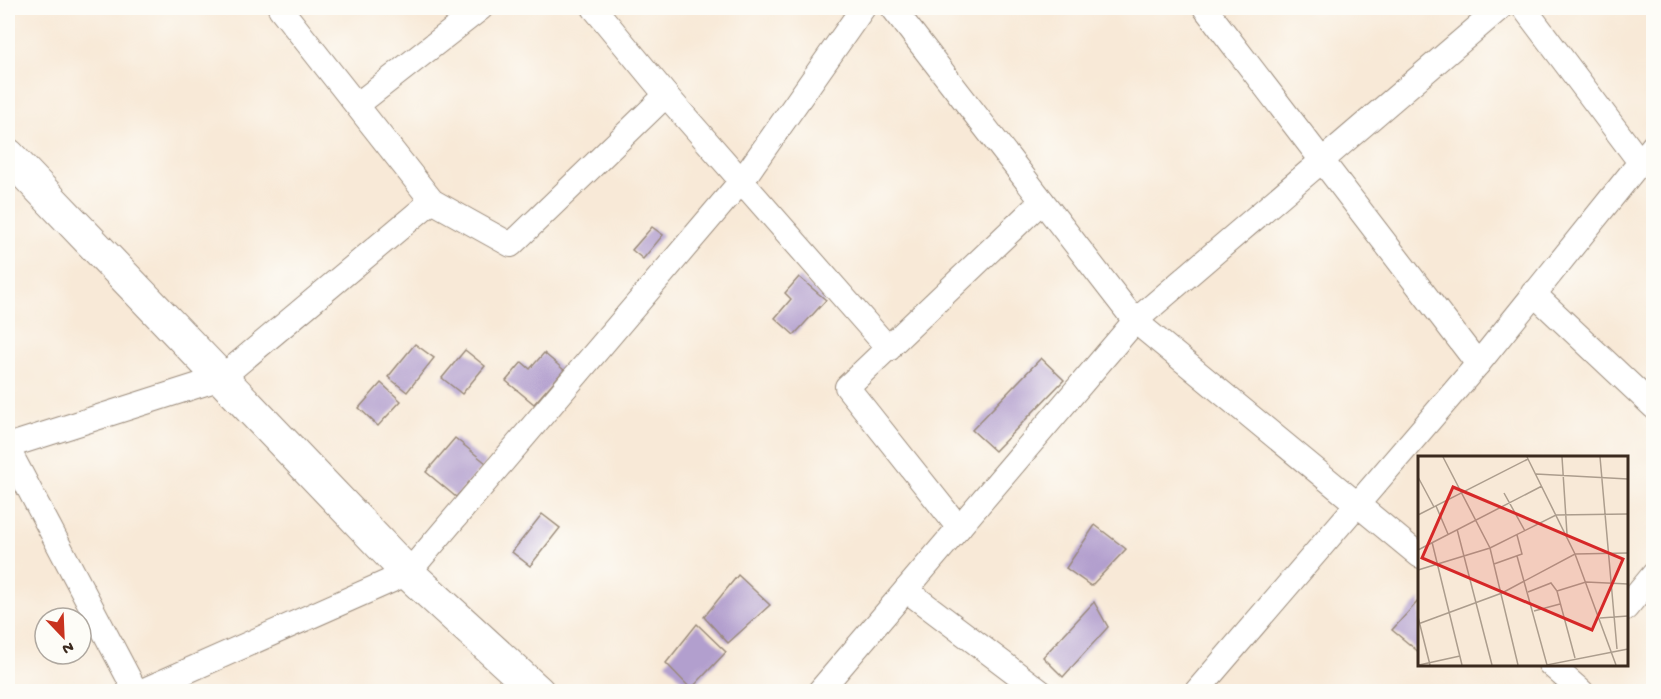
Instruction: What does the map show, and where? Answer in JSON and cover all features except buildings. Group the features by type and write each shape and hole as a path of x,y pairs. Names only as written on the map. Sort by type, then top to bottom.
{"main road":[{"path":"8,155 408,573 538,692"}],"street":[{"path":"280,8 432,201 511,245 666,94"},
{"path":"357,105 482,8"},
{"path":"594,8 666,94 743,179 889,349"},
{"path":"432,201 221,378 8,447 138,692 408,573 743,179 862,8"},
{"path":"893,8 1135,321 1418,555"},
{"path":"1205,8 1478,364"},
{"path":"819,692 1135,321 1321,159 1500,8"},
{"path":"1196,692 1356,503 1478,364 1647,154 1524,8"},
{"path":"959,528 847,387 1042,201"},
{"path":"1533,293 1653,406"},
{"path":"1628,605 1653,574"},
{"path":"906,590 1041,692"},
{"path":"1553,666 1573,682"}]}
